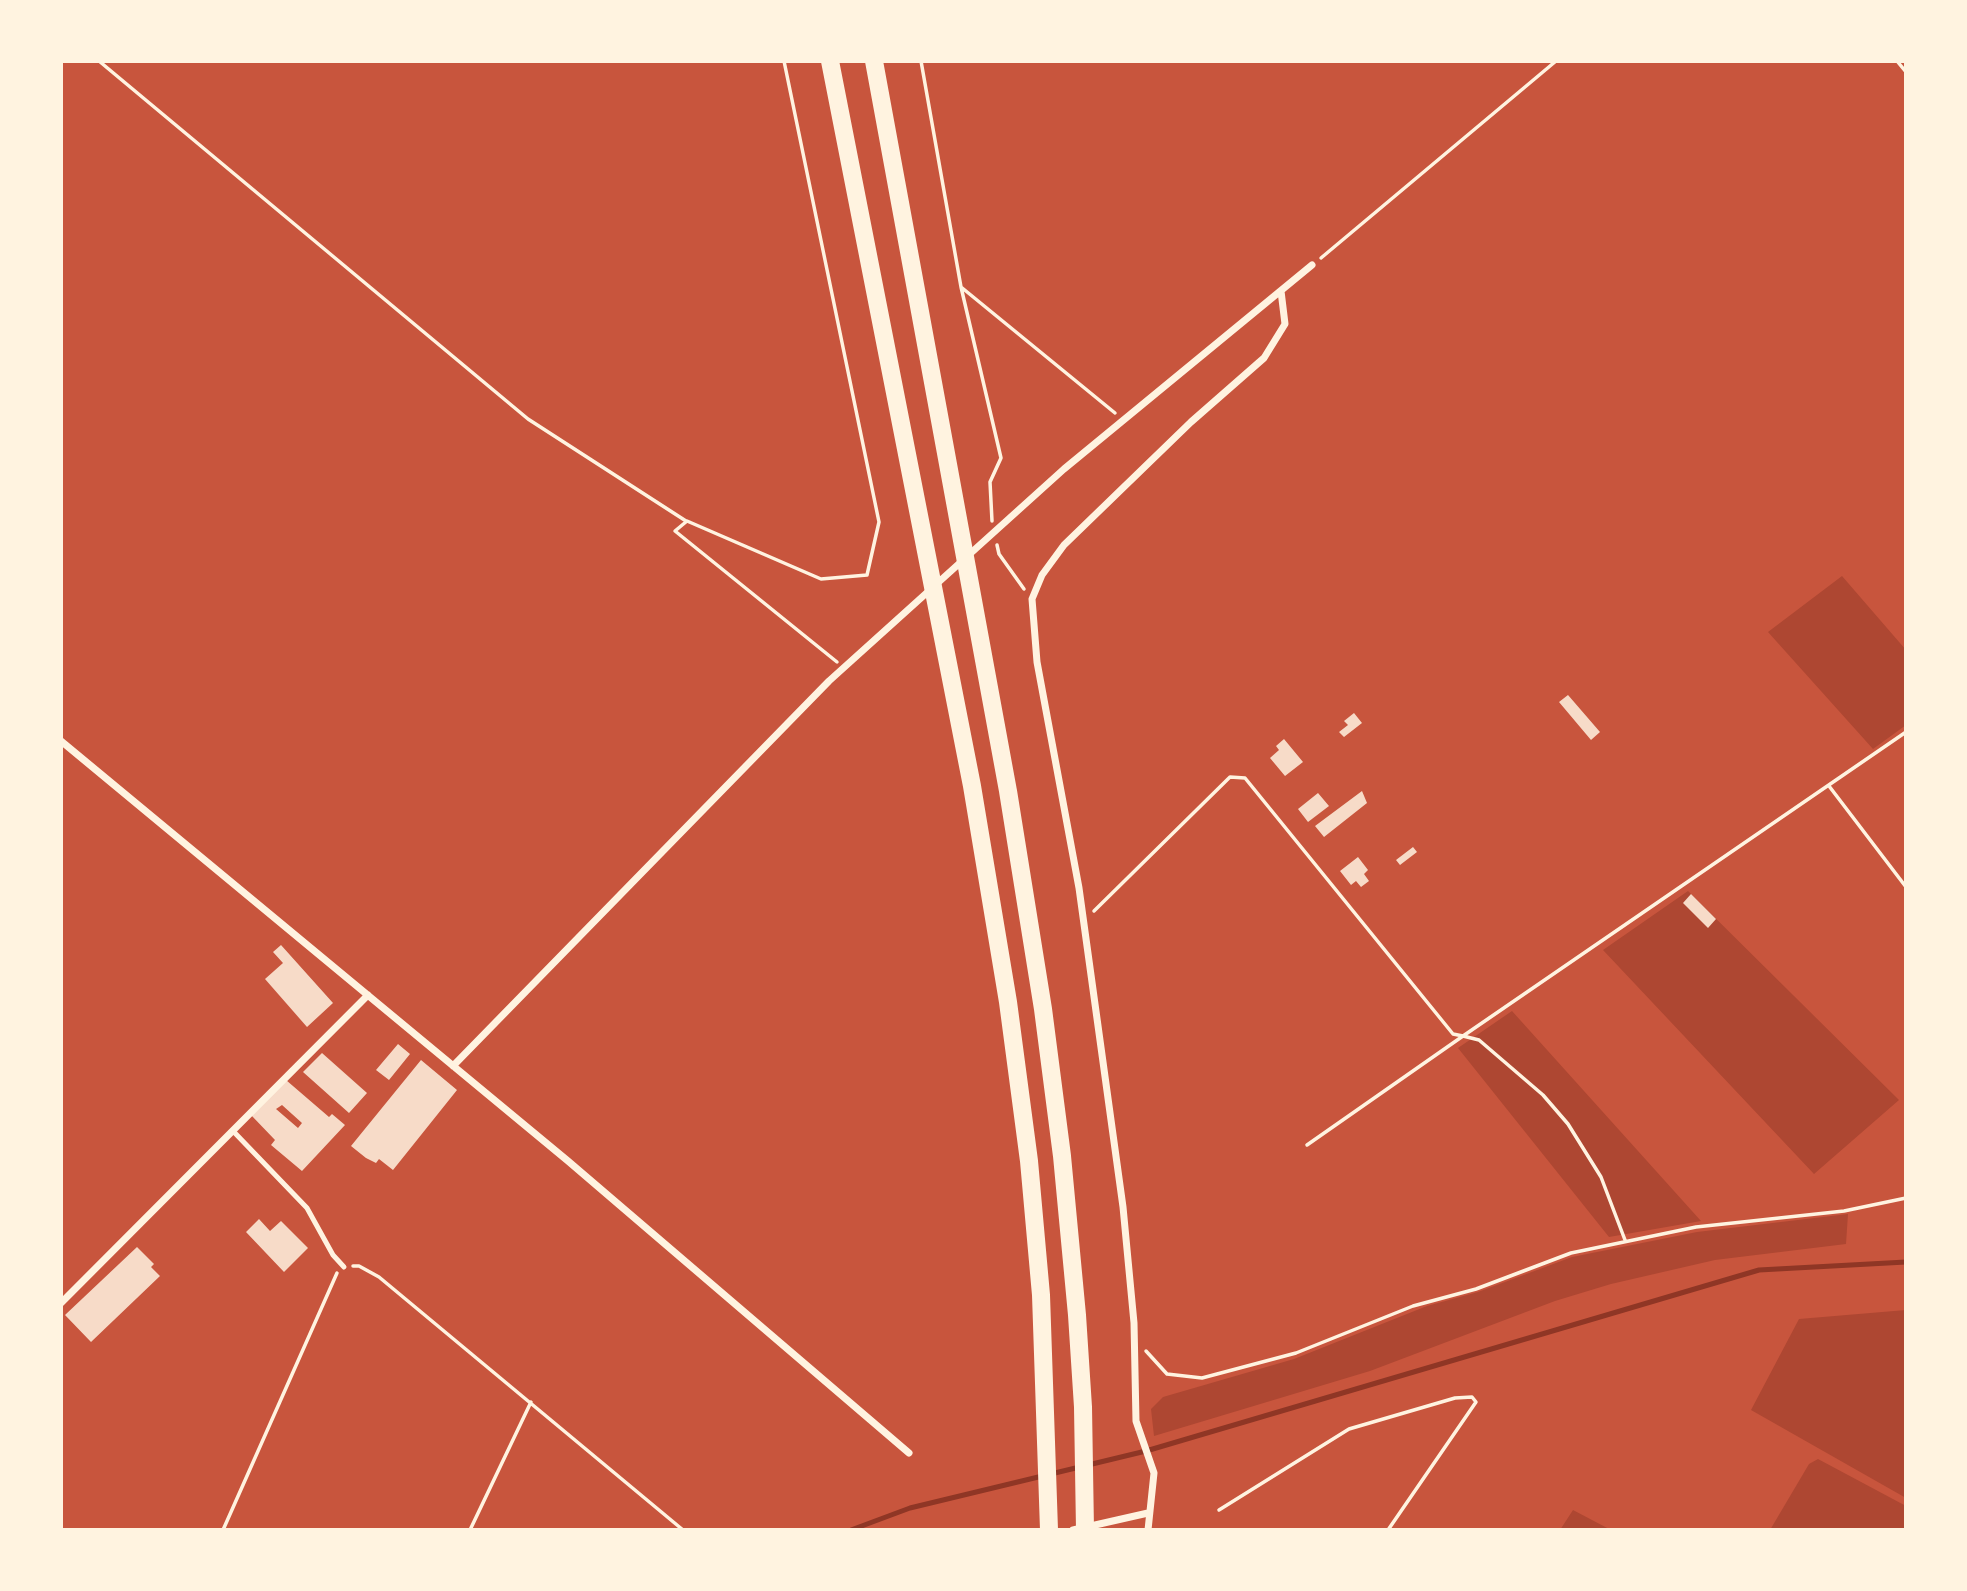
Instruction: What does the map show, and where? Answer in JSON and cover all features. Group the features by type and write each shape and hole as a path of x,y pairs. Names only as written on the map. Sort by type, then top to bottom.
{"highway":[{"path":"830,61 970,773 1008,1002 1029,1161 1041,1295 1048,1414 1049,1530"},
{"path":"874,61 1008,791 1043,1009 1062,1156 1083,1407 1085,1530"}],"street":[{"path":"453,1066 844,667 1034,496 1312,265"},
{"path":"1148,1530 1154,1473 1136,1421 1134,1323 1123,1208 1083,917 1037,662 1032,599 1042,575 1064,545 1191,422 1264,358 1285,324 1281,291"},
{"path":"61,741 453,1066 909,1453"},
{"path":"61,1303 368,995"},
{"path":"1073,1530 1148,1513"}],"lane":[{"path":"233,1130 307,1208 333,1255 344,1267"}],"path":[{"path":"99,61 528,419 687,522 821,579 867,575 879,522 784,61"},
{"path":"921,61 961,288 1001,458 990,482 989,508 994,531"},
{"path":"1312,265 1556,61"},
{"path":"1897,61 1906,72"},
{"path":"961,288 1123,420"},
{"path":"687,522 675,531 844,667"},
{"path":"996,543 999,554 1032,599"},
{"path":"1307,1145 1906,732"},
{"path":"1083,917 1114,894 1230,777 1245,778 1453,1034 1479,1040 1494,1051 1543,1096 1567,1124 1601,1177 1625,1240"},
{"path":"1829,786 1906,887"},
{"path":"1134,1323 1146,1352 1167,1374 1202,1378 1296,1353 1413,1306 1476,1289 1571,1253 1696,1227 1844,1211 1906,1198"},
{"path":"223,1530 337,1273 344,1267 359,1266 379,1277 683,1530"},
{"path":"1219,1510 1349,1429 1455,1398 1472,1396 1476,1402 1388,1530"},
{"path":"470,1530 531,1402"}],"shaded area":[{"path":"1842,576 1906,650 1906,725 1873,749 1768,632"},
{"path":"1688,891 1899,1100 1814,1174 1603,950"},
{"path":"1512,1011 1701,1221 1609,1237 1458,1048"},
{"path":"1848,1214 1846,1244 1715,1260 1611,1284 1555,1301 1370,1371 1154,1436 1151,1409 1163,1397 1294,1359 1427,1306 1478,1292 1572,1257 1697,1232"},
{"path":"1906,1310 1906,1498 1751,1410 1799,1319"},
{"path":"1818,1459 1906,1506 1906,1530 1770,1530 1809,1464"},
{"path":"1573,1510 1611,1530 1560,1530"}],"building":[{"path":"1568,695 1600,732 1591,740 1559,702"},
{"path":"1354,713 1362,723 1344,737 1339,732 1348,725 1344,721"},
{"path":"1284,739 1303,762 1285,776 1270,758 1279,750 1276,746"},
{"path":"1362,791 1367,803 1324,837 1315,826"},
{"path":"1318,793 1329,806 1308,822 1298,809"},
{"path":"1413,847 1417,852 1400,865 1396,860"},
{"path":"1358,857 1368,870 1364,874 1369,881 1361,887 1356,881 1351,885 1340,871"},
{"path":"1691,894 1716,919 1708,928 1683,903"},
{"path":"281,945 333,1003 307,1027 265,979 283,963 273,952"},
{"path":"398,1044 410,1054 389,1080 376,1070"},
{"path":"322,1053 367,1093 349,1113 303,1072"},
{"path":"421,1060 457,1090 393,1170 379,1159 376,1163 366,1158 351,1146"},
{"path":"286,1080 329,1117 332,1114 345,1125 302,1171 271,1145 275,1140 251,1115","holes":["282,1105 302,1123 298,1128 276,1109"]},
{"path":"259,1219 270,1231 281,1221 308,1248 284,1272 246,1232"},
{"path":"137,1247 154,1264 151,1267 160,1276 91,1342 65,1315"}],"waterway":[{"path":"851,1530 910,1508 1146,1451 1759,1270 1906,1262"}]}
